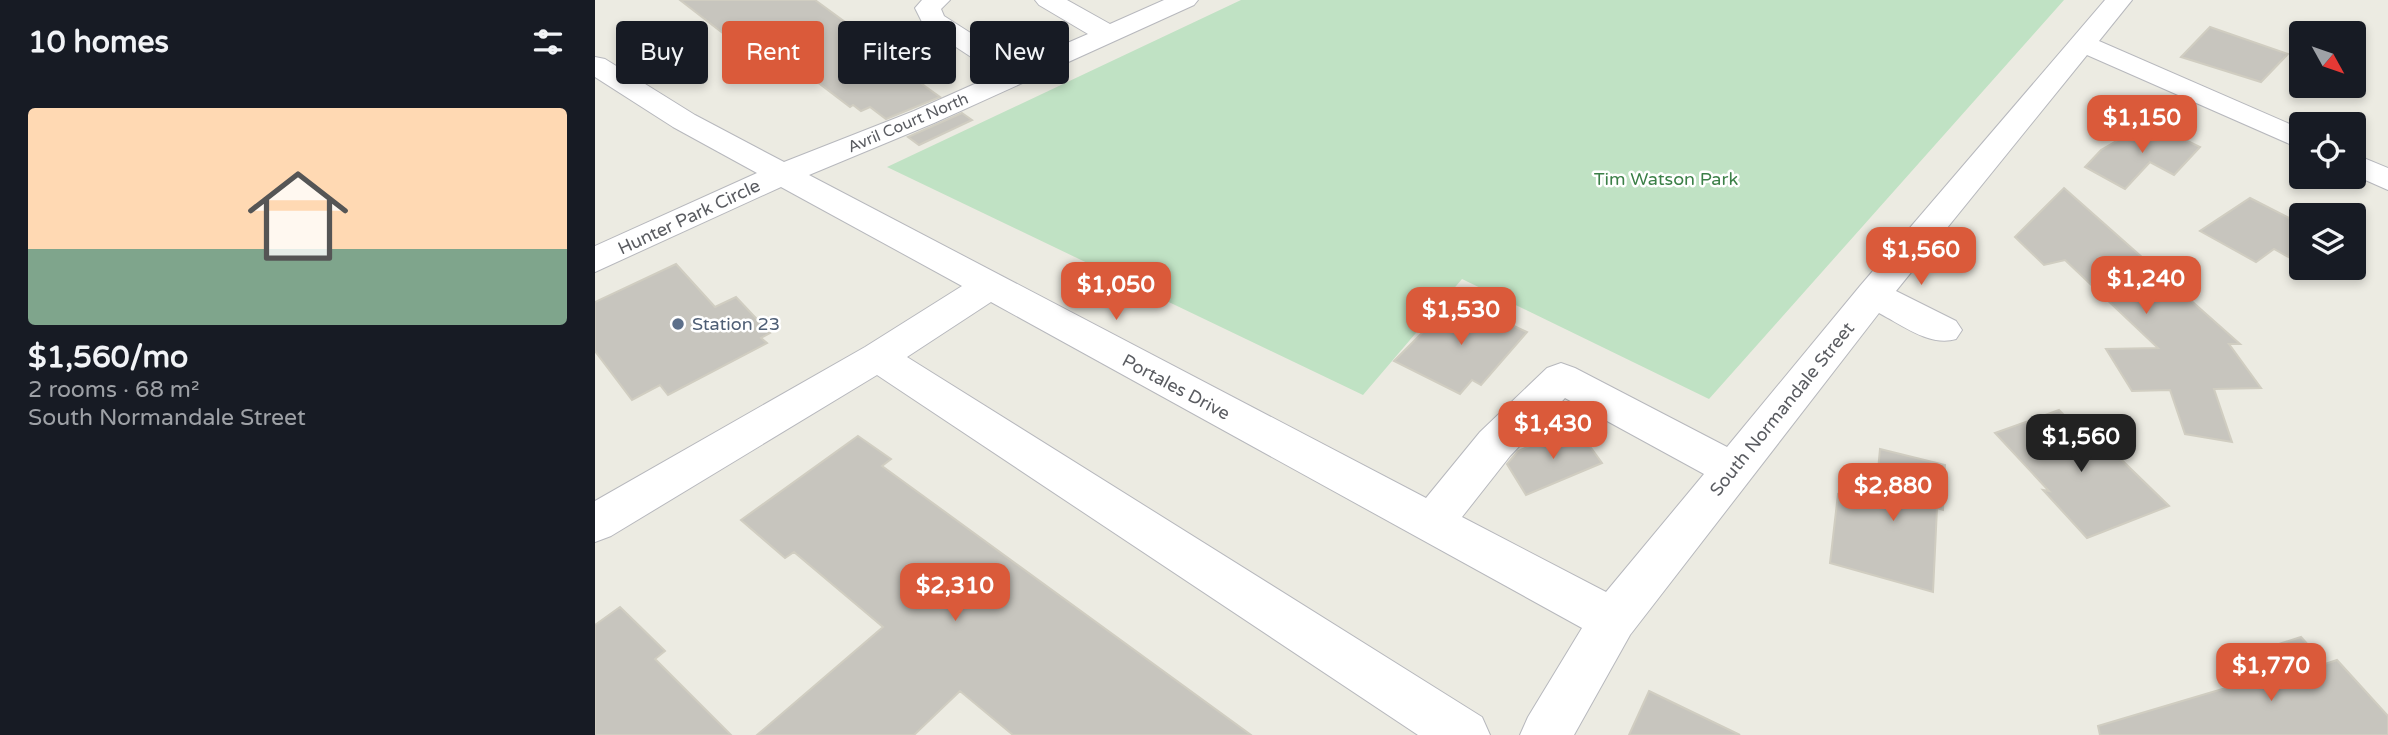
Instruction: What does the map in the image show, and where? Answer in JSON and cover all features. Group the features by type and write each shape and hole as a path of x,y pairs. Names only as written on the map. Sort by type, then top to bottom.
{"street":[{"path":"937,0 928,8 933,20 970,44"},
{"path":"1048,0 1108,34"},
{"name":"Avril Court North","path":"1069,52 1185,0"},
{"name":"South Normandale Street","path":"1546,735 1613,620 1873,295 2119,0"},
{"path":"2082,43 2289,135"},
{"name":"Portales Drive","path":"595,65 684,121 988,287 1613,620"},
{"name":"Avril Court North","path":"782,174 924,117 997,84"},
{"path":"2366,169 2388,180"},
{"name":"Hunter Park Circle","path":"595,260 782,174"},
{"path":"595,523 878,357 988,287"},
{"path":"1873,295 1943,330"},
{"path":"878,357 1464,735"},
{"path":"1431,523 1495,444 1560,378 1734,470"}],"green space":[{"name":"Tim Watson Park","path":"1241,0 2064,0 1709,399 1462,279 1363,395 887,167 1063,84 1069,84 1069,81"}],"building":[{"path":"680,0 815,0 844,21 838,21 838,84 922,84 940,97 886,119 870,107 861,111 853,105 850,107 820,84 824,84 824,21 722,21 722,33"},
{"path":"2210,27 2288,54 2261,82 2181,57"},
{"path":"962,113 972,120 919,145 908,137"},
{"path":"2149,122 2200,147 2174,175 2150,162 2125,189 2085,167 2101,150"},
{"path":"2064,188 2240,344 2229,344 2261,388 2214,389 2232,442 2185,434 2170,390 2132,391 2106,349 2158,348 2065,260 2044,265 2015,237"},
{"path":"2250,198 2289,218 2289,257 2274,249 2256,262 2200,231"},
{"name":"Station 23","path":"676,264 715,307 736,297 770,333 761,338 767,343 668,395 660,385 632,400 595,351 595,302"},
{"path":"1456,299 1527,332 1481,385 1472,380 1460,394 1394,361"},
{"path":"2059,410 2088,440 2098,437 2169,506 2087,538 2043,490 2049,491 1995,433"},
{"path":"1576,427 1602,463 1526,495 1507,464 1518,451"},
{"path":"858,436 891,459 882,466 1251,735 1013,735 960,691 914,735 757,735 883,627 794,552 785,558 741,520"},
{"path":"1880,449 1945,465 1943,510 1937,508 1933,592 1830,563 1838,494 1875,503"},
{"path":"620,607 665,651 655,659 731,735 595,735 595,625"},
{"path":"2301,637 2325,664 2337,660 2388,716 2388,735 2100,735 2098,726 2273,674 2254,652"},
{"path":"1649,691 1740,735 1629,735"}],"place":[{"name":"Station 23","path":"678,324"}]}
